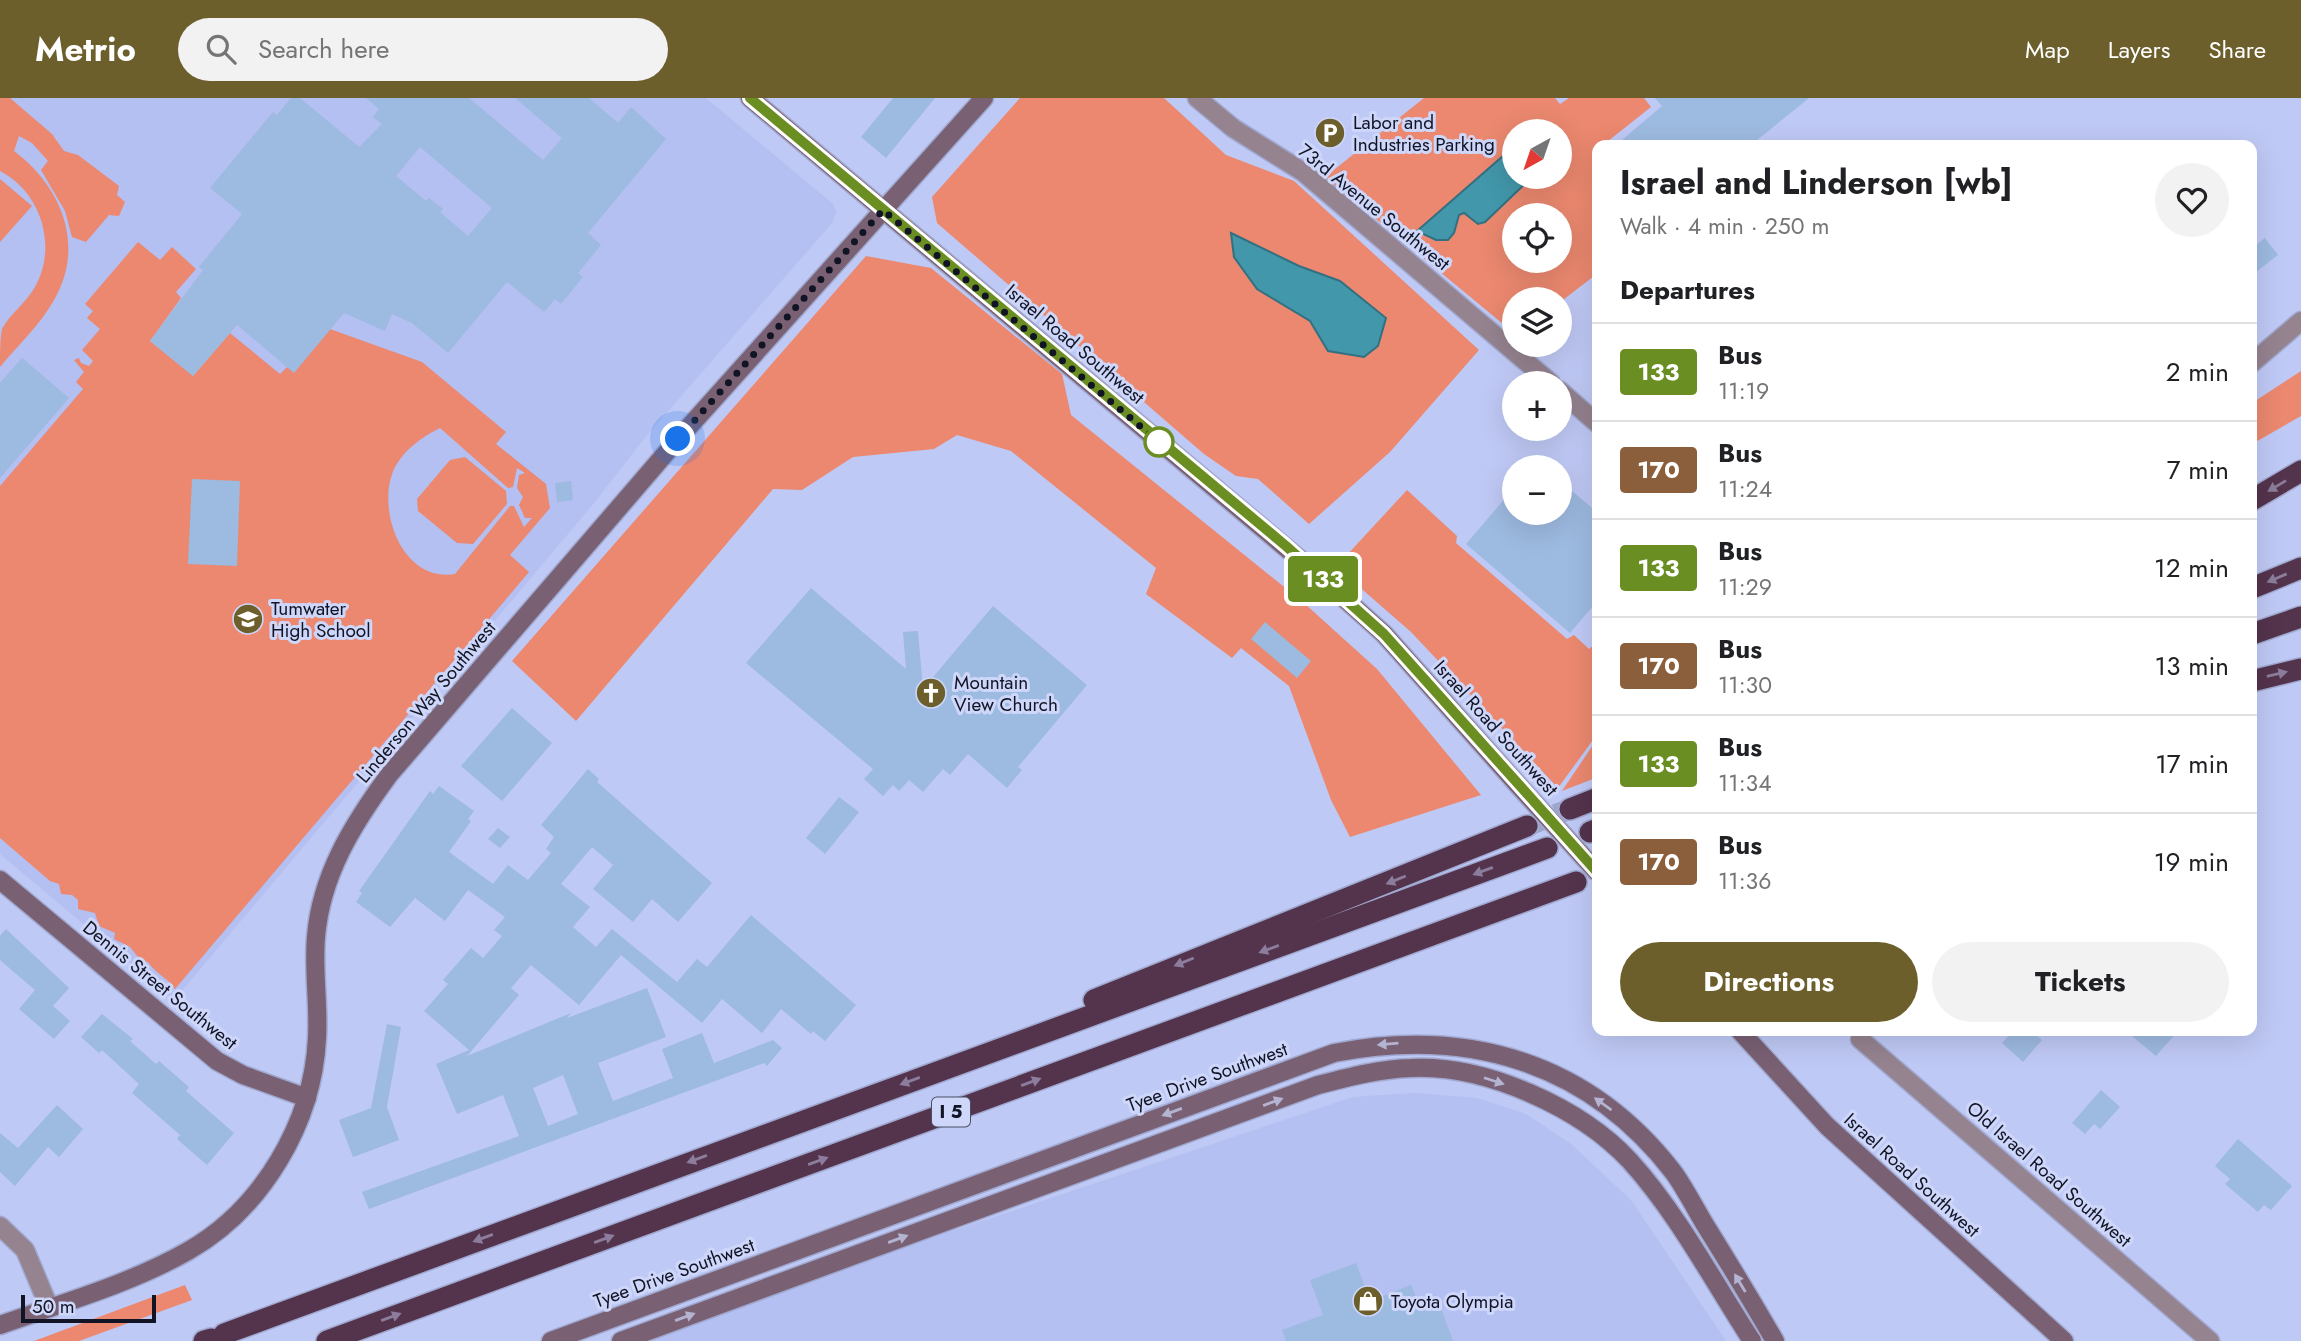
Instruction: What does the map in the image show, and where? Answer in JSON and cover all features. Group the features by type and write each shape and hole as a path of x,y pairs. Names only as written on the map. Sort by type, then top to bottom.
{"highway":[{"path":"2257,497 2301,471"},
{"path":"2257,586 2301,568"},
{"path":"2257,632 2301,617"},
{"path":"2257,680 2301,669"},
{"path":"1570,809 1592,800"},
{"path":"974,1057 1127,985 1527,826"},
{"name":"I 5","path":"213,1338 1547,848"},
{"name":"I 5","path":"327,1341 1576,882"}],"street":[{"name":"Israel Road Southwest","path":"750,98 1286,546 1384,634 1592,866"},
{"name":"Linderson Way Southwest","path":"0,1325 158,1266 187,1252 243,1208 264,1182 296,1127 307,1098 317,1036 316,940 322,901 344,842 364,809 671,448 984,98"},
{"name":"73rd Avenue Southwest","path":"1197,98 1233,128 1303,172 1537,371"},
{"path":"2257,359 2301,321"},
{"path":"1572,401 1592,419"},
{"name":"Dennis Street Southwest","path":"0,880 217,1060 243,1075 307,1098"},
{"name":"Israel Road Southwest","path":"1745,1036 1827,1126 2064,1341"},
{"name":"Old Israel Road Southwest","path":"1860,1040 2210,1341"},
{"name":"Tyee Drive Southwest","path":"551,1341 1334,1053 1405,1042 1453,1046 1529,1064 1564,1078 1606,1105 1643,1138 1675,1175 1776,1341"},
{"path":"621,1341 1318,1085 1371,1071 1414,1067 1488,1078 1530,1093 1569,1113 1605,1140 1628,1159 1653,1189 1752,1341"},
{"path":"0,1226 25,1250 49,1307"}],"shaded area":[{"name":"Tumwater High School","path":"0,98 706,98 833,204 836,212 832,223 643,440 595,502 174,1000 0,854"},
{"path":"0,98 10,98 52,134 64,151 78,155 119,186 117,195 125,202 119,216 109,215 86,242 72,237 65,211 41,170 48,161 32,143 19,136 14,151 45,181 64,218 68,258 63,279 49,309 0,367 2,329 35,287 42,271 45,238 42,222 26,192 0,171"},
{"path":"1020,98 1164,98 1226,155 1294,181 1479,350 1390,452 1309,524 1258,479 1236,476 1204,454 937,223 932,197"},
{"path":"1424,98 1555,98 1560,104 1569,98 1644,98 1651,107 1609,140 1592,140 1592,278 1572,293 1572,287 1502,287 1502,323 1325,177"},
{"path":"1502,157 1502,189 1520,189 1485,222 1478,224 1464,213 1459,215 1454,233 1448,240 1436,240 1417,231"},
{"path":"0,179 32,206 0,242"},
{"path":"1231,233 1299,266 1340,281 1386,318 1378,346 1364,357 1328,351 1310,321 1257,289 1234,257"},
{"path":"138,242 160,260 172,247 196,269 176,292 181,298 150,341 193,376 230,333 280,374 287,367 294,372 330,329 422,362 506,432 496,444 546,484 550,508 510,555 529,572 175,989 148,962 141,961 130,947 114,939 115,933 99,926 95,913 78,909 78,900 72,895 61,894 59,884 50,881 0,838 0,486 83,389 76,382 84,372 74,360 79,358 81,363 89,366 93,361 82,350 100,329 87,318 93,311 85,304","holes":["440,428 508,488 513,487 517,468 525,473 519,475 517,488 523,497 519,505 525,518 532,518 524,527 514,506 510,506 455,574 436,574 420,567 407,555 397,539 388,502 395,467 414,444"]},
{"path":"866,256 931,268 1062,374 1071,415 1304,603 1377,669 1481,795 1350,837 1331,800 1289,686 1241,648 1232,658 1146,594 1156,568 1011,451 957,435 934,449 853,457 802,490 773,489 576,721 512,661"},
{"path":"2301,371 2301,416 2257,441 2257,400"},
{"path":"465,457 506,491 507,504 473,544 457,543 418,511 417,499 450,460"},
{"path":"1407,490 1457,536 1456,543 1567,639 1574,635 1589,649 1592,646 1592,741 1558,788 1411,632 1356,584 1345,569 1346,556"},
{"path":"1592,746 1592,779 1562,791"},
{"path":"1414,1093 1477,1098 1526,1114 1571,1144 1631,1200 1726,1341 623,1341 1353,1097"},
{"path":"185,1285 192,1300 79,1341 34,1341"}],"building":[{"path":"291,98 300,98 359,147 382,124 373,117 379,109 366,98 469,98 543,160 562,138 515,98 589,98 618,123 631,107 666,139 588,233 601,245 578,273 583,277 561,304 555,299 544,312 507,282 448,353 412,323 392,314 385,331 344,313 294,373 237,325 193,376 150,341 203,270 199,267 242,214 210,188 273,112 277,115","holes":["420,147 492,208 468,236 440,212 443,209 429,198 426,201 396,176"]},
{"path":"893,98 935,98 886,158 861,137"},
{"path":"1655,98 1809,98 1757,140 1622,140 1662,106"},
{"path":"2265,238 2278,255 2257,271 2257,244"},
{"path":"22,358 69,398 0,478 0,383"},
{"path":"192,479 240,481 237,566 188,564"},
{"path":"571,481 573,500 557,502 555,483"},
{"path":"1572,491 1592,508 1592,607 1570,633 1466,544 1502,502 1502,525 1572,525"},
{"name":"Mountain View Church","path":"811,588 906,669 903,632 918,631 923,689 993,606 1087,685 1018,767 1022,770 1007,788 968,754 950,775 943,769 923,792 909,780 899,791 893,785 883,796 864,779 873,769 746,663"},
{"path":"1265,622 1311,661 1297,678 1251,639"},
{"path":"512,708 552,743 502,801 461,766"},
{"path":"588,769 599,779 597,782 712,883 678,922 652,899 633,922 593,889 613,865 592,847 561,884 590,907 573,927 596,947 612,929 677,982 697,959 707,967 751,915 856,1005 825,1041 813,1031 811,1034 781,1009 762,1033 722,999 702,1023 621,955 579,1005 531,965 511,988 519,995 467,1056 571,1013 567,1018 647,988 666,1037 598,1063 613,1101 673,1078 662,1049 702,1033 714,1063 773,1040 782,1048 767,1066 764,1063 369,1209 362,1192 519,1136 503,1095 457,1114 436,1064 469,1050 424,1011 448,984 443,980 471,948 483,958 502,936 494,930 505,917 468,890 445,921 415,898 390,927 356,902 362,893 359,891 430,791 433,794 439,786 474,811 468,819 471,821 449,852 493,884 508,865 528,880 551,853 546,849 554,837 541,825","holes":["563,1075 578,1114 548,1126 533,1088"]},
{"path":"839,797 859,812 825,854 806,838"},
{"path":"498,828 510,837 500,848 488,839"},
{"path":"6,929 69,988 53,1006 70,1021 54,1039 19,1009 35,990 0,960 0,936"},
{"path":"102,1014 133,1039 130,1041 156,1064 159,1061 189,1087 186,1091 234,1133 207,1165 177,1139 180,1135 132,1093 139,1084 102,1050 99,1053 81,1037"},
{"path":"387,1024 401,1027 387,1107 399,1140 353,1157 339,1120 371,1108"},
{"path":"2008,1036 2038,1036 2042,1040 2023,1062 2002,1043"},
{"path":"2132,1036 2174,1036 2156,1056"},
{"path":"2101,1090 2120,1107 2100,1129 2094,1124 2085,1134 2072,1123"},
{"path":"57,1105 83,1129 59,1157 48,1147 15,1186 0,1172 0,1133 18,1148"},
{"path":"2238,1139 2292,1186 2271,1210 2264,1205 2258,1212 2225,1184 2230,1179 2215,1166"},
{"name":"Toyota Olympia","path":"1356,1263 1370,1301 1411,1285 1418,1302 1436,1295 1453,1341 1286,1341 1282,1330 1323,1315 1310,1280"}],"tunnel":[{"path":"1527,826 1570,809"}],"bus line":[{"name":"133","path":"750,98 1286,546 1384,634 1592,866"}],"place":[{"name":"Labor and Industries Parking","path":"1330,133"},
{"name":"Tumwater High School","path":"248,619"},
{"name":"Mountain View Church","path":"931,693"},
{"name":"Toyota Olympia","path":"1368,1301"}],"route":[{"path":"678,439 883,210 1159,442"}]}
